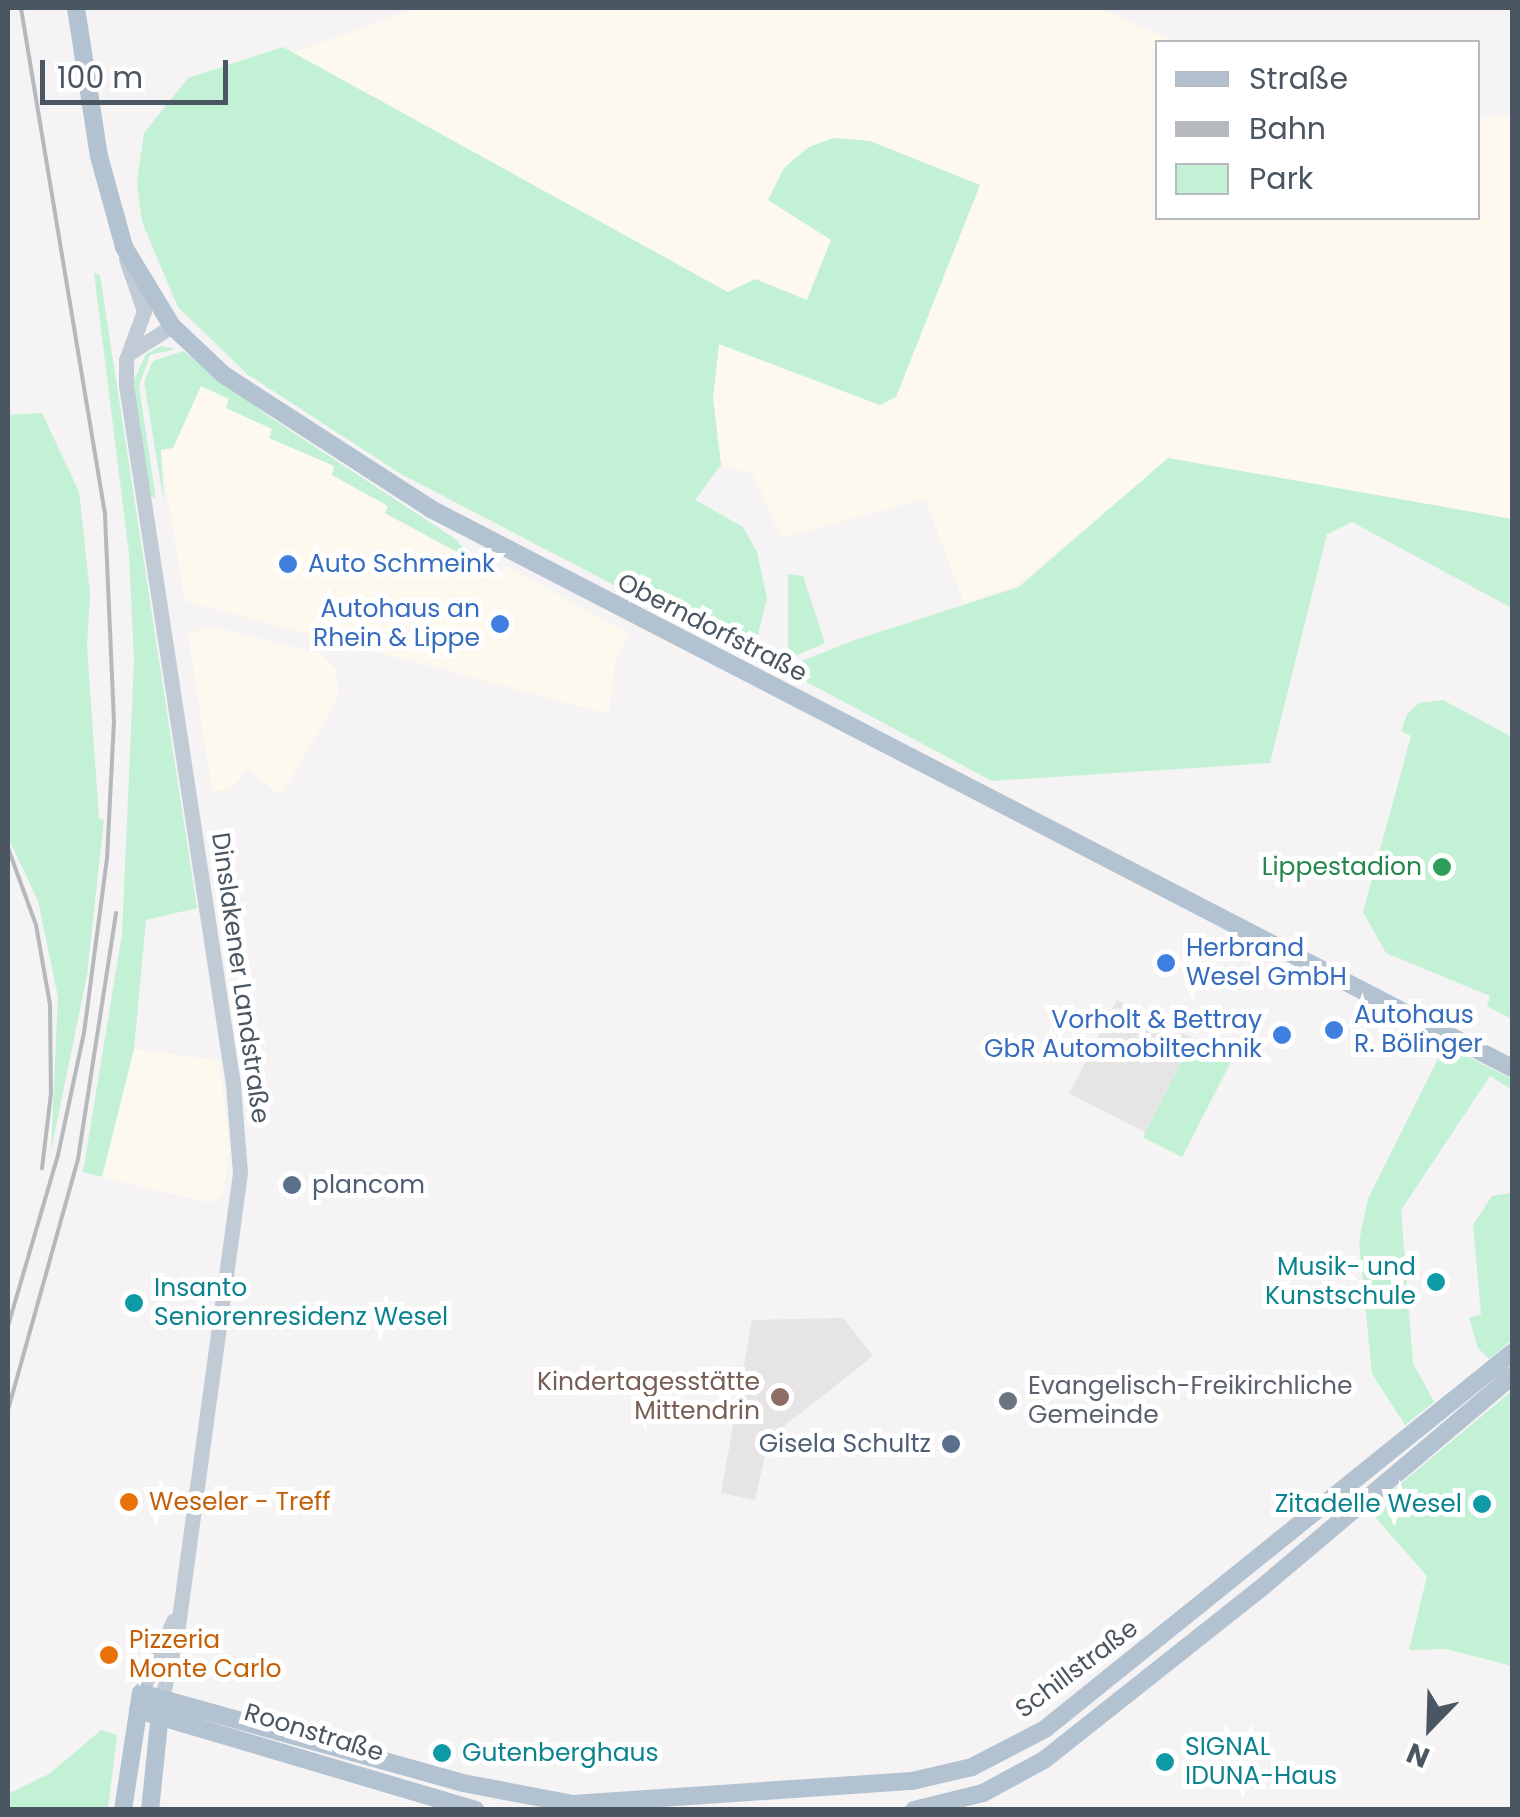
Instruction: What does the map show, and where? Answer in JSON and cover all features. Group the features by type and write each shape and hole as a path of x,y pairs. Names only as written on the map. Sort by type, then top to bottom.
{"main road":[{"name":"Dinslakener Landstraße","path":"76,8 110,208 144,311 130,352 126,386 233,1084 240,1173 177,1613 160,1706"},
{"name":"Oberndorfstraße","path":"110,208 124,247 172,326 261,402 431,509 1512,1068"},
{"path":"130,352 172,326"},
{"name":"Oberndorfstraße","path":"1374,996 1512,1059"},
{"name":"Schillstraße","path":"914,1810 983,1793 1020,1775 1200,1638 1492,1382 1512,1353"},
{"name":"Schillstraße","path":"160,1706 463,1783 573,1804 943,1776 1045,1729 1492,1382 1512,1376"},
{"name":"Dinslakener Landstraße","path":"139,1702 177,1613"},
{"path":"1184,1618 1200,1638"},
{"path":"122,1810 139,1702 160,1706 150,1810"},
{"name":"Roonstraße","path":"160,1706 456,1802"},
{"path":"463,1783 456,1802 475,1810"}],"shaded area":[{"path":"418,8 1099,8 1171,40 1155,40 1155,220 1480,220 1480,117 1512,116 1512,519 1169,458 1017,585 964,603 925,499 781,538 753,474 721,465 713,398 719,344 881,406 896,396 980,185 795,155 769,200 831,240 806,301 755,279 728,292 287,55"},
{"path":"200,386 229,399 226,408 273,429 270,438 335,466 332,476 388,506 385,514 499,575 505,566 629,633 615,660 609,714 185,601 160,449 173,448"},
{"path":"211,626 319,653 336,669 339,696 281,796 249,769 229,790 212,791 188,634"},
{"path":"1117,1000 1193,1039 1145,1132 1069,1094"},
{"path":"134,1049 219,1060 230,1148 223,1197 209,1203 102,1177"},
{"name":"Kindertagesstätte Mittendrin","path":"843,1318 873,1356 769,1438 755,1500 721,1493 752,1320"}],"green space":[{"path":"283,47 728,292 755,279 807,300 831,240 768,200 784,168 809,147 833,138 870,141 980,185 896,397 880,405 719,344 713,398 721,465 695,500 743,527 757,552 767,598 754,651 749,655 401,474 247,374 178,307 142,222 137,182 144,133 188,78"},
{"path":"94,273 100,275 197,908 146,920 134,1049 102,1177 83,1172 122,934 134,661 129,554"},
{"path":"161,346 176,349 150,355 139,386 156,499 148,494 133,382 146,354"},
{"path":"183,351 268,416 457,540 472,560 385,513 388,506 332,475 334,466 269,438 272,429 226,408 229,399 201,386 173,448 161,450 164,503 144,382 153,361"},
{"path":"42,413 79,492 90,593 87,647 99,818 104,820 87,975 51,1151 58,997 38,901 8,837 8,415"},
{"path":"1168,458 1512,519 1512,608 1352,522 1327,534 1270,763 992,781 790,673 789,666 855,640 1019,587"},
{"path":"788,574 803,576 825,643 788,659"},
{"name":"Lippestadion","path":"1443,700 1512,737 1512,1019 1487,1006 1490,996 1386,953 1363,912 1411,736 1401,731 1407,714 1419,703"},
{"path":"1193,1039 1232,1059 1182,1157 1143,1137"},
{"path":"1445,1045 1512,1079 1512,1090 1490,1076 1401,1210 1413,1363 1434,1402 1405,1425 1372,1374 1359,1241 1368,1199"},
{"path":"1512,1193 1512,1340 1489,1359 1478,1348 1469,1318 1481,1314 1473,1225 1492,1196"},
{"path":"1512,1391 1512,1666 1446,1649 1409,1650 1427,1576 1369,1510"},
{"path":"101,1730 117,1735 108,1809 8,1809 8,1794 49,1774"}],"railway":[{"path":"8,1326 58,1155 84,1033 107,859 114,722 105,514 21,8"},
{"path":"8,848 36,925 50,1004 51,1093 42,1168"},
{"path":"8,1410 78,1159 116,913"}],"place":[{"name":"Auto Schmeink","path":"288,564"},
{"name":"Autohaus an Rhein & Lippe","path":"500,624"},
{"name":"Lippestadion","path":"1442,867"},
{"name":"Herbrand Wesel GmbH","path":"1166,963"},
{"name":"Autohaus R. Bölinger","path":"1334,1030"},
{"name":"Vorholt & Bettray GbR Automobiltechnik","path":"1282,1035"},
{"name":"plancom","path":"292,1185"},
{"name":"Musik- und Kunstschule","path":"1436,1282"},
{"name":"Insanto Seniorenresidenz Wesel","path":"134,1303"},
{"name":"Kindertagesstätte Mittendrin","path":"780,1397"},
{"name":"Evangelisch-Freikirchliche Gemeinde","path":"1008,1401"},
{"name":"Gisela Schultz","path":"951,1444"},
{"name":"Weseler - Treff","path":"129,1502"},
{"name":"Zitadelle Wesel","path":"1482,1504"},
{"name":"Pizzeria Monte Carlo","path":"109,1655"},
{"name":"Gutenberghaus","path":"442,1753"},
{"name":"SIGNAL IDUNA-Haus","path":"1165,1762"}]}
